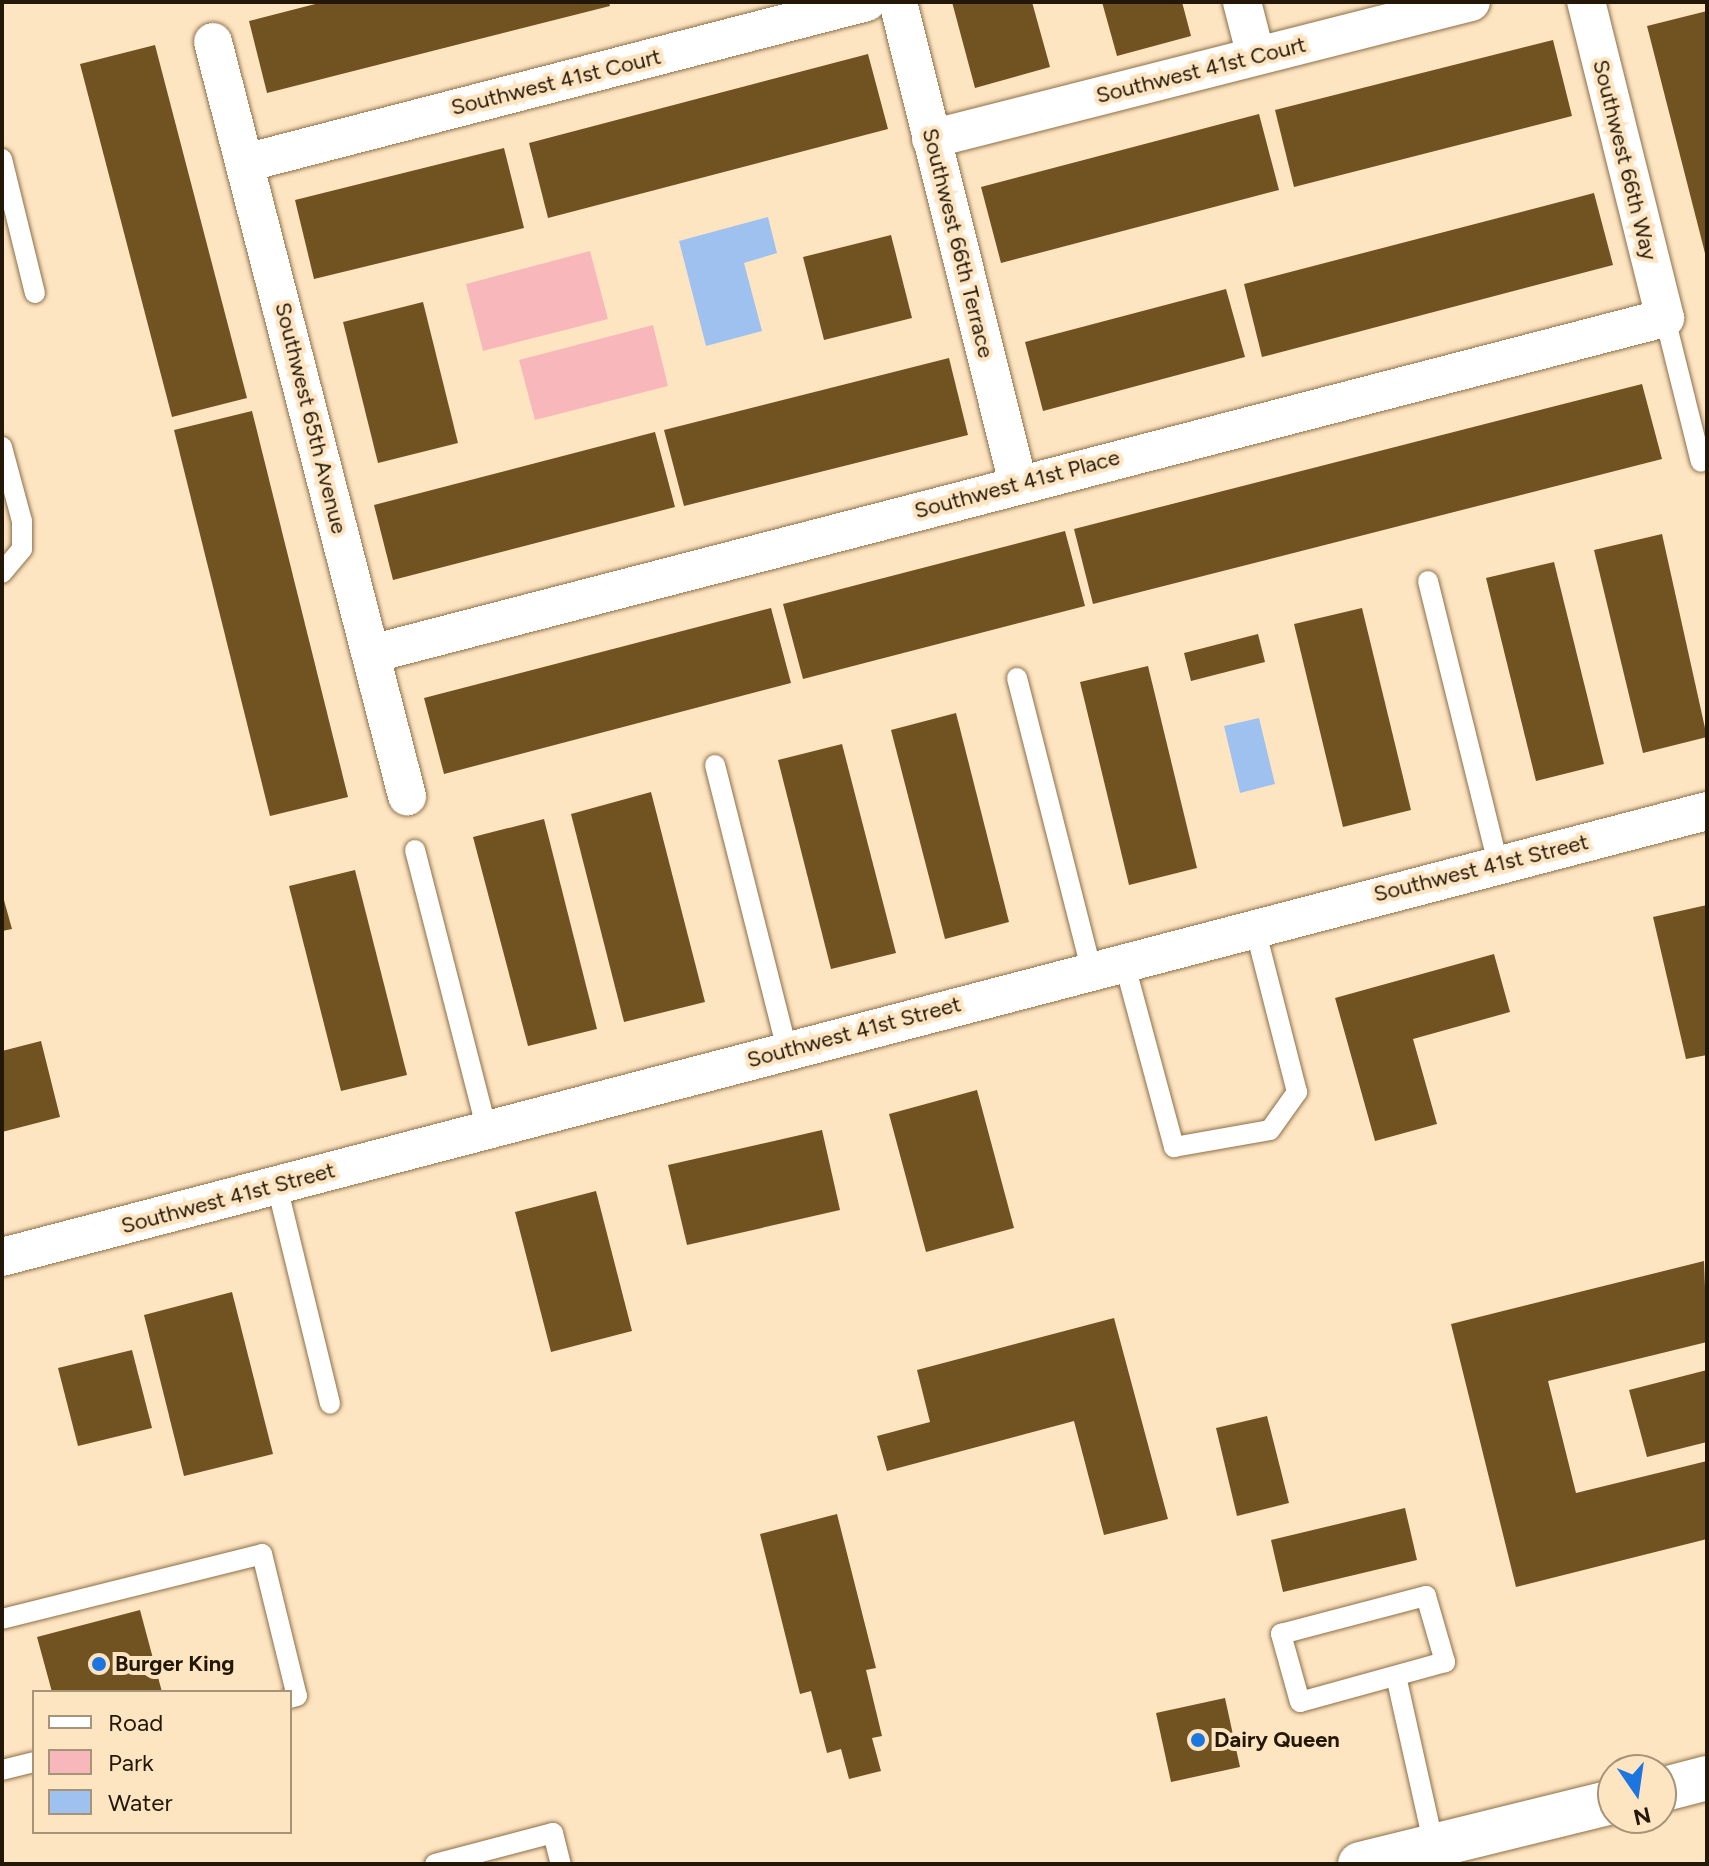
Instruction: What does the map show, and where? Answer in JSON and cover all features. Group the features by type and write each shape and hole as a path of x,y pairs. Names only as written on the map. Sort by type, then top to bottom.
{"street":[{"name":"Southwest 41st Court","path":"245,163 867,2"},
{"name":"Southwest 66th Terrace","path":"898,2 1018,484"},
{"path":"1242,2 1256,56"},
{"name":"Southwest 41st Court","path":"931,139 1471,2"},
{"name":"Southwest 66th Way","path":"1586,2 1665,318"},
{"name":"Southwest 65th Avenue","path":"213,42 407,796"},
{"name":"Southwest 41st Place","path":"371,654 1665,318"},
{"name":"Southwest 41st Street","path":"2,1257 1107,963 1707,811"},
{"path":"1677,1786 1707,1778"},
{"path":"1360,1864 1436,1856 1597,1807"}],"lane":[{"path":"2,159 35,293"},
{"path":"1665,318 1701,462"},
{"path":"2,447 22,549 2,573"},
{"path":"1428,581 1498,863"},
{"path":"1017,678 1107,963 1174,1147 1270,1130 1297,1092 1254,925"},
{"path":"715,765 787,1050"},
{"path":"415,850 487,1130"},
{"path":"277,1186 330,1404"},
{"path":"2,1619 262,1554 297,1696 292,1697"},
{"path":"1426,1596 1445,1662 1396,1676 1300,1702 1281,1634 1426,1596"},
{"path":"1396,1676 1436,1856"},
{"path":"2,1770 32,1762"},
{"path":"435,1864 553,1833 561,1864"}],"green space":[{"path":"590,251 608,319 483,351 466,284"},
{"path":"653,325 668,386 535,420 519,360"}],"water":[{"path":"768,217 777,253 744,263 762,331 706,346 679,241"},
{"path":"1259,718 1275,784 1240,793 1224,726"}],"building":[{"path":"323,2 609,2 610,6 267,93 249,21"},
{"path":"952,2 1032,2 1050,67 975,88"},
{"path":"1102,2 1182,2 1191,36 1117,56"},
{"path":"1707,11 1707,257 1706,257 1647,26"},
{"path":"1553,40 1572,116 1294,187 1275,110"},
{"path":"155,45 247,398 172,417 80,64"},
{"path":"868,54 888,129 548,218 529,143"},
{"path":"1259,114 1279,190 1001,263 981,187"},
{"path":"504,148 524,228 314,279 295,200"},
{"path":"1594,193 1613,265 1262,357 1244,284"},
{"path":"891,235 912,318 824,340 803,257"},
{"path":"1226,289 1245,357 1043,411 1025,342"},
{"path":"423,302 458,443 378,463 343,322"},
{"path":"949,358 968,435 684,506 664,430"},
{"path":"1642,384 1662,459 1093,604 1074,529"},
{"path":"252,411 348,797 270,816 174,430"},
{"path":"655,432 675,507 393,580 374,505"},
{"path":"1065,531 1085,606 803,679 783,604"},
{"path":"1662,534 1707,737 1643,753 1594,550"},
{"path":"1554,562 1604,764 1536,781 1486,578"},
{"path":"771,608 791,683 444,774 424,698"},
{"path":"1362,608 1411,810 1343,827 1294,624"},
{"path":"1258,634 1265,662 1191,681 1184,653"},
{"path":"1148,666 1197,868 1129,885 1080,682"},
{"path":"956,713 1009,922 945,939 891,730"},
{"path":"842,744 896,953 831,969 778,760"},
{"path":"651,792 705,1002 624,1022 571,814"},
{"path":"544,819 597,1029 528,1046 473,837"},
{"path":"355,870 407,1075 341,1091 289,886"},
{"path":"2,893 12,929 2,931"},
{"path":"1707,905 1707,1055 1686,1059 1653,917"},
{"path":"1494,954 1510,1012 1413,1039 1437,1124 1375,1141 1335,998"},
{"path":"41,1041 60,1117 2,1132 2,1051"},
{"path":"977,1090 1014,1228 926,1252 889,1114"},
{"path":"822,1130 840,1210 687,1245 668,1165"},
{"path":"596,1191 632,1331 551,1352 515,1212"},
{"path":"1704,1261 1707,1342 1548,1381 1576,1493 1707,1461 1707,1539 1516,1587 1451,1324"},
{"path":"232,1292 273,1454 184,1476 144,1315"},
{"path":"1114,1318 1168,1519 1104,1535 1074,1421 887,1471 877,1436 930,1422 917,1370"},
{"path":"132,1350 152,1428 78,1446 58,1368"},
{"path":"1707,1370 1707,1442 1647,1457 1629,1390"},
{"path":"1267,1416 1289,1503 1237,1516 1216,1428"},
{"path":"1405,1508 1417,1560 1283,1592 1271,1540"},
{"path":"837,1514 876,1668 866,1670 882,1736 872,1738 881,1771 849,1779 841,1749 827,1753 811,1691 800,1694 760,1534"},
{"name":"Burger King","path":"140,1610 161,1690 51,1690 37,1637"},
{"name":"Dairy Queen","path":"1225,1698 1240,1767 1171,1782 1156,1713"}],"place":[{"name":"Burger King","path":"99,1664"},
{"name":"Dairy Queen","path":"1198,1740"}]}
